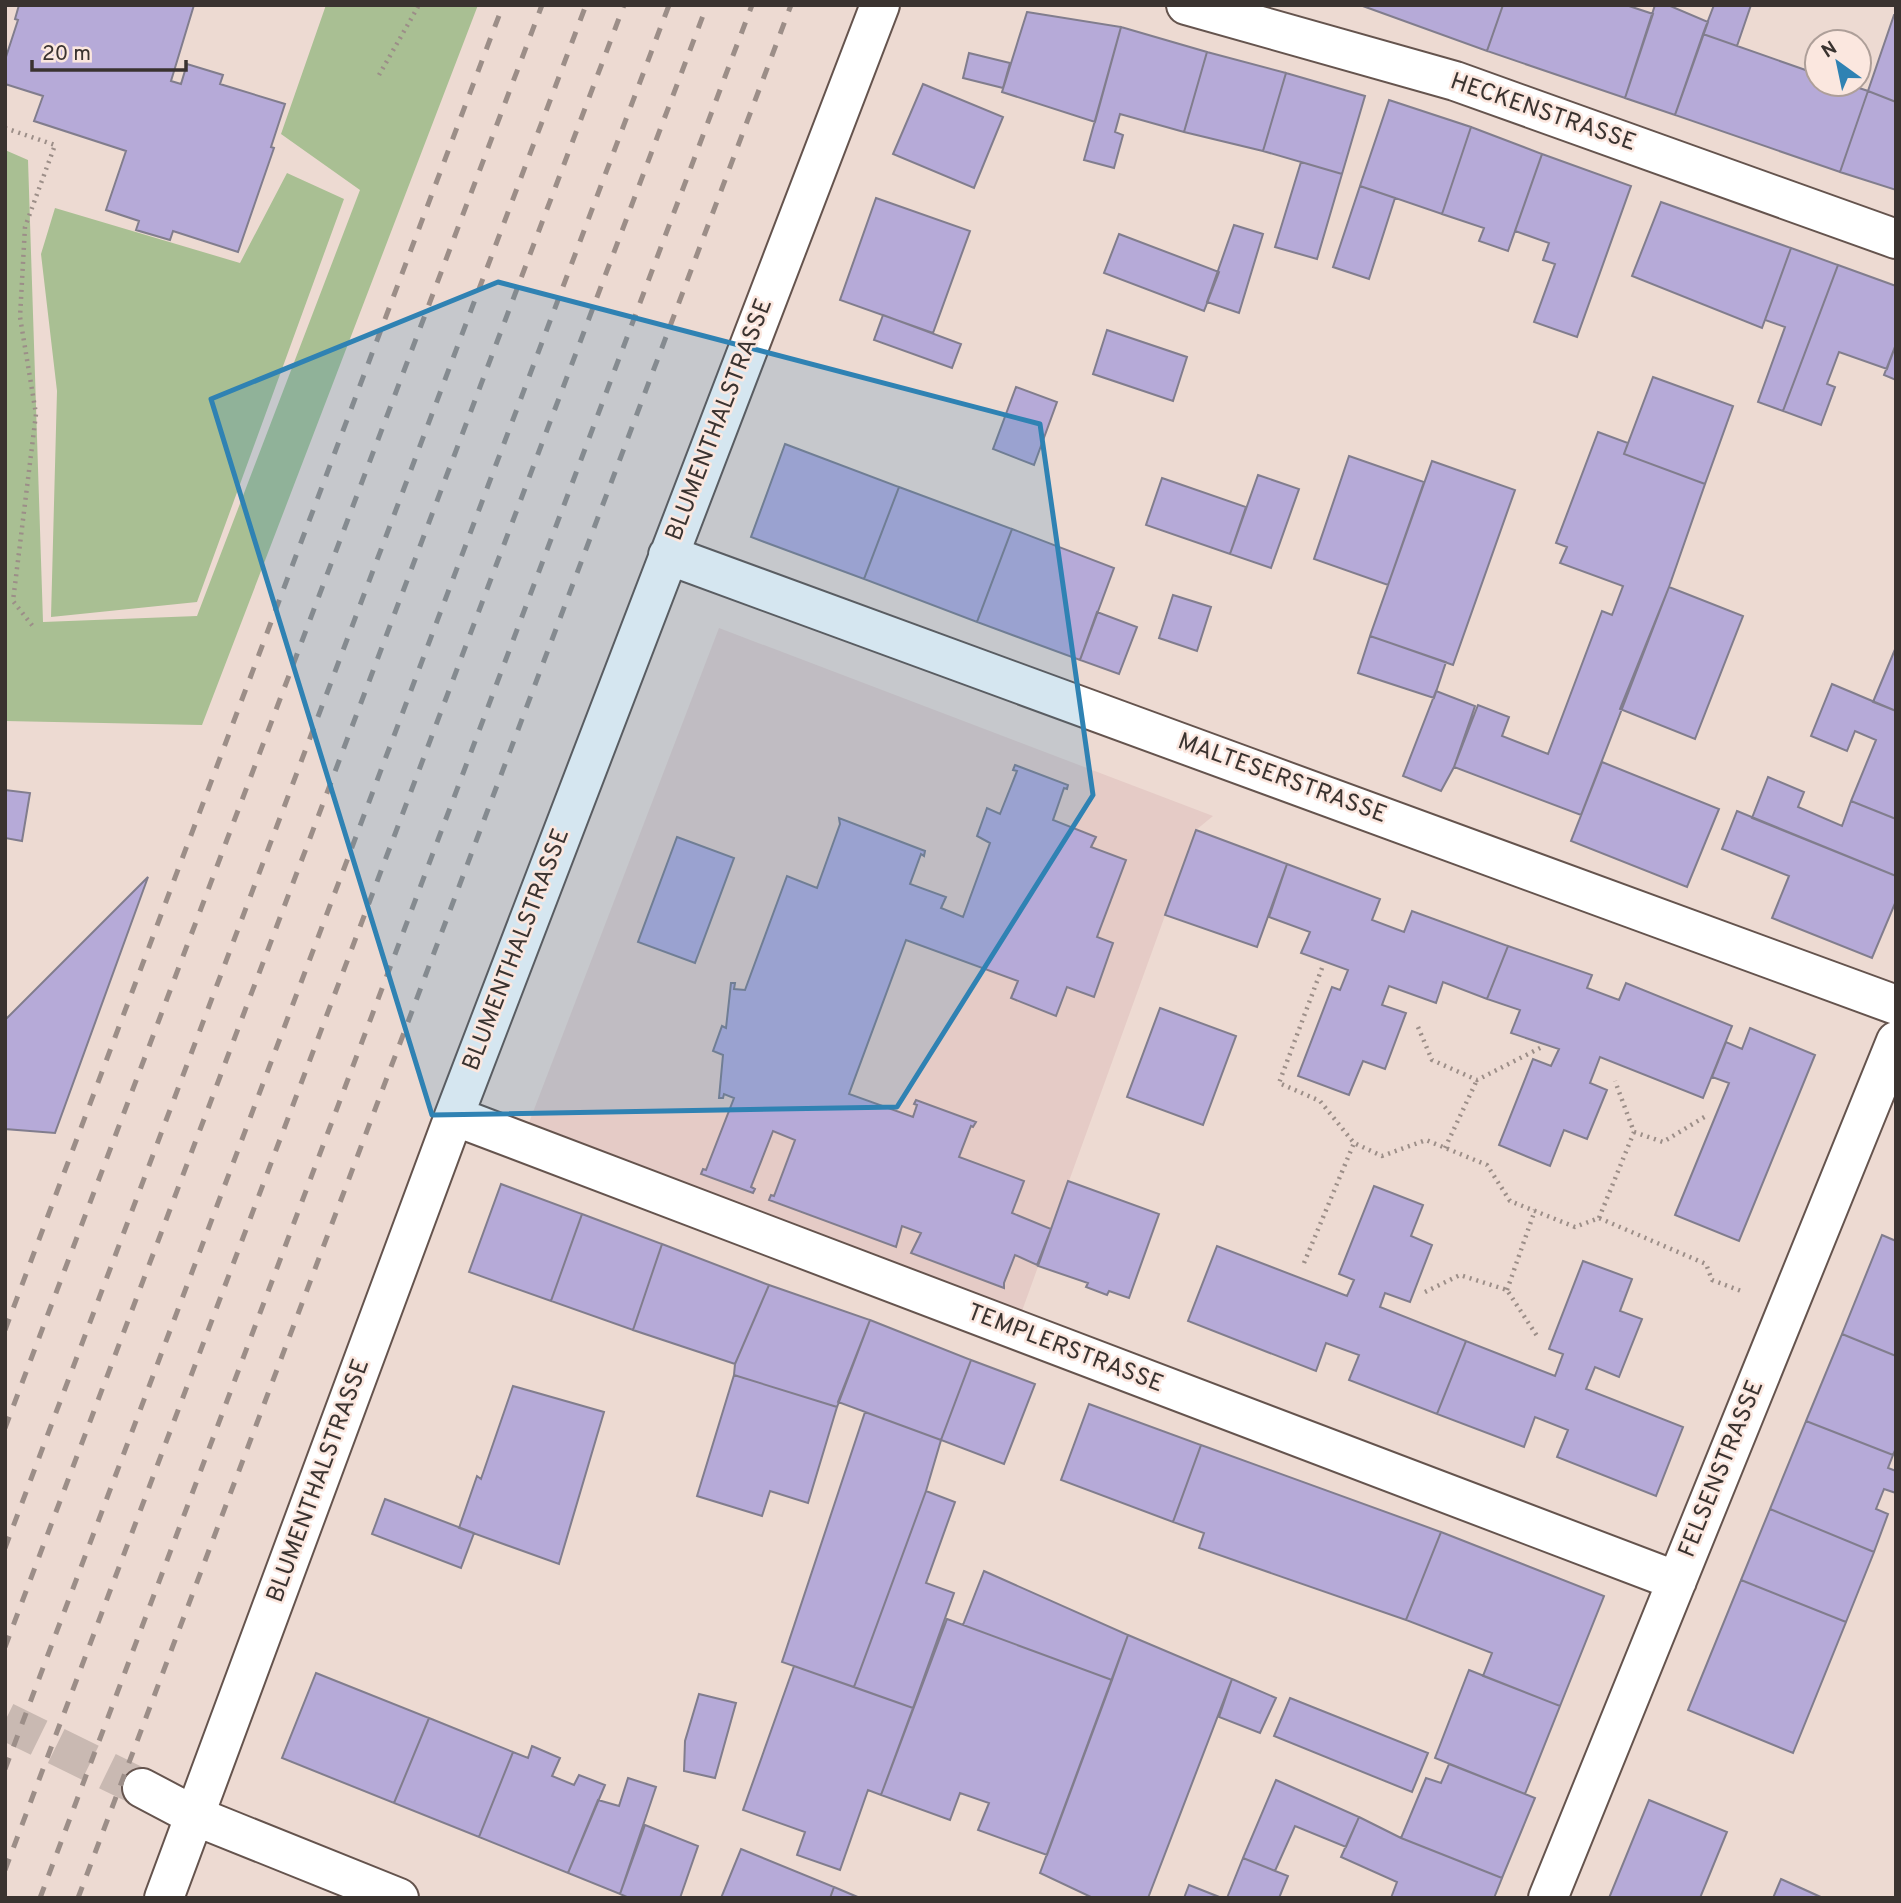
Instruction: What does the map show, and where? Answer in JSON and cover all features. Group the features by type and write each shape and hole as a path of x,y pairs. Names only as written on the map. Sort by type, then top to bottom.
{"street":[{"name":"BLUMENTHALSTRASSE","path":"164,1898 454,1116 880,5"},
{"name":"HECKENSTRASSE","path":"1186,5 1455,81 1896,239"},
{"name":"MALTESERSTRASSE","path":"668,555 1896,1005"},
{"name":"FELSENSTRASSE","path":"1548,1898 1896,1041"},
{"name":"TEMPLERSTRASSE","path":"454,1116 1677,1581"},
{"path":"142,1788 195,1816 399,1898"}],"path":[{"path":"379,75 419,5"},
{"path":"5,128 55,145 25,227 20,317 36,414 13,601 35,629"},
{"path":"1322,968 1279,1083 1320,1101 1354,1143 1382,1156 1426,1140 1487,1165 1510,1201 1575,1227 1599,1218 1706,1264 1712,1280 1788,1308"},
{"path":"1418,1027 1432,1060 1477,1080"},
{"path":"1445,1148 1477,1080 1542,1047"},
{"path":"1599,1218 1634,1132 1615,1081"},
{"path":"1634,1132 1663,1142 1706,1116"},
{"path":"1304,1264 1354,1143"},
{"path":"1507,1290 1535,1210"},
{"path":"1425,1292 1460,1275 1507,1290 1539,1339"}],"highlighted area":[{"path":"498,282 1040,424 1093,795 897,1107 432,1115 211,399"}],"shaded area":[{"path":"719,628 1213,816 1196,830 1018,1322 525,1133"}],"green space":[{"path":"326,5 478,5 202,725 5,721 5,150 28,160 43,622 197,616 360,190 281,134"},
{"path":"287,173 344,199 197,602 51,617 57,391 41,254 55,208 240,263"}],"building":[{"path":"19,5 194,5 171,81 181,84 187,64 223,75 220,84 285,104 271,147 274,148 238,252 173,231 170,240 136,230 139,221 106,210 126,151 34,121 43,96 5,84 5,60 18,20 15,19"},
{"path":"1360,5 1503,5 1487,51"},
{"path":"1503,5 1626,5 1653,14 1625,98 1487,51"},
{"path":"1655,5 1668,5 1708,22 1675,115 1625,98"},
{"path":"1714,5 1751,5 1737,46 1703,34"},
{"path":"1027,12 1121,27 1095,122 1002,92"},
{"path":"1896,15 1896,102 1873,93 1873,76"},
{"path":"1121,27 1207,52 1184,132 1120,114 1115,132 1123,135 1114,168 1084,160"},
{"path":"1703,34 1803,69 1803,98 1866,98 1840,172 1675,115"},
{"path":"1207,52 1286,73 1263,151 1184,132"},
{"path":"969,53 1010,63 1003,88 963,78"},
{"path":"1286,73 1365,96 1342,174 1263,151"},
{"path":"923,84 1003,117 974,188 893,154"},
{"path":"1873,93 1896,102 1896,190 1840,172 1866,98 1873,98"},
{"path":"1389,100 1471,127 1442,214 1360,186"},
{"path":"1471,127 1542,154 1508,251 1479,241 1484,228 1442,214"},
{"path":"1542,154 1631,186 1577,337 1534,322 1555,264 1543,260 1549,243 1515,231"},
{"path":"1301,162 1342,174 1317,259 1275,247"},
{"path":"1360,186 1395,198 1369,279 1333,267"},
{"path":"876,198 970,231 933,333 840,300"},
{"path":"1661,202 1791,248 1762,328 1632,276"},
{"path":"1234,225 1263,234 1239,313 1207,302"},
{"path":"1119,234 1219,272 1204,311 1104,273"},
{"path":"1791,248 1838,265 1783,411 1758,402 1785,327 1765,320"},
{"path":"1838,265 1896,286 1896,344 1887,369 1839,352 1827,384 1835,387 1821,425 1783,411"},
{"path":"883,315 961,344 952,368 874,340"},
{"path":"1107,330 1187,357 1173,401 1093,374"},
{"path":"1896,344 1896,380 1884,375"},
{"path":"1653,377 1733,406 1705,484 1624,454"},
{"path":"1016,387 1057,402 1034,465 993,449"},
{"path":"1598,432 1628,443 1624,454 1705,484 1669,587 1581,815 1454,767 1478,705 1509,717 1502,736 1548,754 1602,611 1612,615 1623,586 1560,563 1567,547 1556,543"},
{"path":"785,444 899,487 864,579 751,537"},
{"path":"1349,456 1424,482 1388,585 1314,559"},
{"path":"1432,461 1515,490 1453,665 1370,636"},
{"path":"1258,475 1299,489 1271,568 1230,554"},
{"path":"1162,478 1246,507 1230,554 1146,525"},
{"path":"899,487 1012,529 977,622 864,579"},
{"path":"1012,529 1114,568 1080,660 977,622"},
{"path":"1669,587 1743,616 1695,739 1620,709"},
{"path":"1173,595 1211,607 1197,651 1159,638"},
{"path":"1097,612 1137,627 1119,674 1080,660"},
{"path":"1370,636 1446,662 1434,698 1358,673"},
{"path":"1896,647 1896,711 1873,702"},
{"path":"1832,684 1896,711 1896,819 1851,801 1876,740 1855,731 1847,751 1811,736"},
{"path":"1436,691 1475,706 1454,767 1441,791 1403,776"},
{"path":"1602,762 1719,809 1687,887 1571,841"},
{"path":"1015,765 1068,785 1067,789 1064,788 1053,820 1096,837 1091,847 1126,860 1097,937 1113,943 1094,997 1067,987 1056,1016 1011,998 1018,981 906,940 849,1094 913,1117 916,1100 976,1122 971,1126 959,1157 1024,1181 1012,1213 1051,1229 1037,1265 1015,1255 1004,1288 911,1253 921,1233 902,1226 896,1247 769,1200 771,1195 774,1196 795,1140 773,1131 751,1187 755,1189 753,1193 701,1174 703,1169 706,1170 734,1098 724,1094 723,1098 719,1098 723,1055 713,1051 722,1026 726,1028 731,983 735,983 734,989 745,990 787,876 817,888 840,824 839,818 925,851 924,856 921,854 910,884 946,897 941,908 963,917 990,843 977,836 987,808 1000,814 1017,771 1013,770"},
{"path":"1768,777 1804,792 1798,807 1842,826 1851,801 1896,819 1896,876 1752,818"},
{"path":"5,790 30,793 22,841 5,838"},
{"path":"1737,811 1896,876 1896,901 1872,958 1772,918 1789,876 1722,849"},
{"path":"1196,830 1287,864 1257,947 1165,915"},
{"path":"677,837 734,858 695,963 638,942"},
{"path":"1287,864 1380,899 1372,920 1404,932 1412,911 1508,946 1487,999 1443,982 1436,1003 1389,986 1382,1005 1406,1013 1385,1069 1363,1061 1349,1095 1298,1076 1332,987 1340,990 1348,970 1301,953 1310,932 1269,917"},
{"path":"148,877 55,1133 5,1129 5,1020"},
{"path":"1508,946 1592,975 1587,988 1619,1000 1626,983 1732,1026 1703,1098 1600,1057 1590,1083 1607,1090 1587,1139 1564,1130 1550,1166 1499,1145 1533,1059 1551,1066 1559,1049 1511,1033 1520,1010 1487,999"},
{"path":"1160,1008 1236,1036 1203,1125 1127,1097"},
{"path":"1750,1028 1815,1055 1739,1241 1675,1215 1729,1083 1712,1077 1726,1042 1742,1049"},
{"path":"1068,1181 1159,1214 1129,1298 1109,1291 1107,1295 1086,1287 1088,1283 1038,1266"},
{"path":"501,1184 582,1214 551,1301 469,1272"},
{"path":"1374,1186 1423,1205 1411,1236 1432,1245 1410,1302 1385,1293 1380,1307 1466,1341 1437,1414 1349,1380 1359,1355 1326,1343 1316,1371 1188,1321 1217,1246 1347,1296 1354,1280 1339,1274"},
{"path":"582,1214 662,1244 633,1330 551,1301"},
{"path":"1882,1235 1896,1241 1896,1356 1842,1334"},
{"path":"662,1244 769,1285 735,1364 633,1330"},
{"path":"1583,1261 1632,1279 1620,1311 1642,1319 1619,1377 1595,1367 1586,1389 1683,1427 1656,1496 1557,1457 1568,1430 1535,1417 1524,1447 1437,1414 1466,1341 1555,1376 1563,1354 1549,1349"},
{"path":"769,1285 870,1320 837,1407 734,1375 735,1364"},
{"path":"870,1320 971,1360 941,1440 838,1402"},
{"path":"1842,1334 1896,1356 1896,1448 1893,1455 1806,1421"},
{"path":"971,1360 1035,1384 1004,1464 941,1440"},
{"path":"734,1375 837,1407 808,1503 770,1491 762,1516 697,1496"},
{"path":"513,1386 604,1412 559,1564 459,1528 477,1476 481,1479"},
{"path":"1089,1404 1201,1445 1173,1522 1061,1480"},
{"path":"865,1412 941,1440 926,1491 854,1687 782,1662"},
{"path":"1806,1421 1893,1455 1888,1468 1896,1471 1896,1493 1884,1489 1876,1509 1888,1514 1874,1552 1770,1509"},
{"path":"1201,1445 1441,1532 1406,1620 1199,1548 1204,1533 1173,1522"},
{"path":"926,1491 955,1502 926,1583 954,1593 913,1708 854,1687"},
{"path":"385,1499 474,1533 461,1568 372,1534"},
{"path":"1770,1509 1874,1552 1846,1622 1741,1580"},
{"path":"1441,1532 1604,1596 1560,1706 1483,1676 1492,1653 1406,1620"},
{"path":"984,1571 1128,1635 1112,1680 963,1625"},
{"path":"1741,1580 1846,1622 1793,1753 1688,1710"},
{"path":"947,1619 1112,1680 1047,1855 978,1830 989,1803 960,1793 950,1820 881,1795"},
{"path":"1128,1635 1232,1679 1148,1898 1093,1898 1040,1873"},
{"path":"794,1666 913,1708 881,1795 868,1790 840,1870 797,1855 805,1832 743,1810"},
{"path":"1469,1670 1560,1706 1525,1794 1435,1758"},
{"path":"316,1673 429,1718 394,1803 282,1758"},
{"path":"1232,1679 1276,1698 1260,1733 1219,1717"},
{"path":"699,1694 736,1703 715,1778 684,1771 685,1741"},
{"path":"1290,1698 1428,1753 1412,1792 1274,1736"},
{"path":"429,1718 513,1752 479,1837 394,1803"},
{"path":"532,1746 560,1758 552,1776 574,1785 579,1775 605,1785 568,1873 479,1837 513,1752 528,1758"},
{"path":"1449,1764 1535,1798 1502,1878 1401,1838 1426,1778 1441,1783"},
{"path":"628,1778 656,1787 620,1894 568,1873 598,1800 619,1806"},
{"path":"1276,1780 1359,1817 1346,1847 1295,1826 1275,1871 1243,1858"},
{"path":"1649,1800 1727,1832 1700,1898 1609,1898"},
{"path":"1359,1817 1401,1838 1502,1878 1494,1898 1391,1898 1397,1882 1341,1857"},
{"path":"645,1825 698,1846 680,1898 629,1898 620,1894"},
{"path":"741,1849 834,1887 830,1898 721,1898"},
{"path":"1243,1858 1288,1876 1279,1898 1227,1898"},
{"path":"1781,1879 1823,1898 1773,1898"},
{"path":"1189,1885 1222,1898 1184,1898"},
{"path":"834,1887 860,1898 830,1898"}],"tunnel":[{"path":"5,1721 142,1788"}],"railway":[{"path":"5,1330 503,5"},
{"path":"5,1428 542,5"},
{"path":"5,1548 586,5"},
{"path":"5,1647 624,5"},
{"path":"5,1769 669,5"},
{"path":"5,1870 707,5"},
{"path":"40,1898 752,5"},
{"path":"78,1898 791,5"}]}
